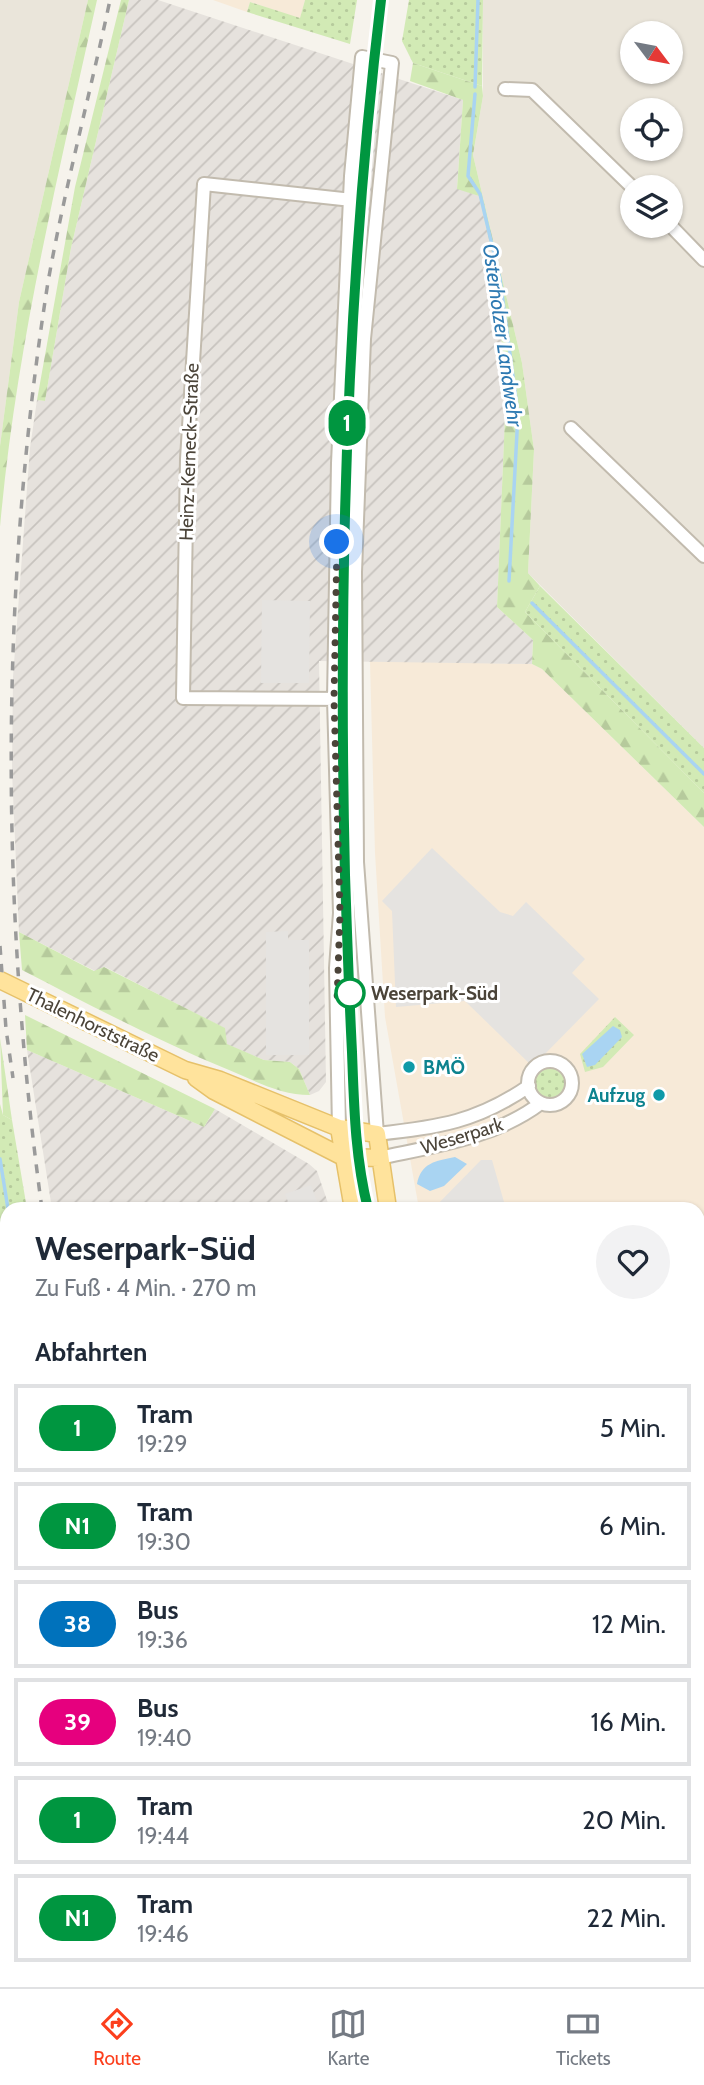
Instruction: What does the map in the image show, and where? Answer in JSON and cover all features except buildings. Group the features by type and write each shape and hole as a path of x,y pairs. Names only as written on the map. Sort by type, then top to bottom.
{"main road":[{"name":"Thalenhorststraße","path":"0,980 185,1070 214,1091 343,1157"},
{"name":"Thalenhorststraße","path":"185,1070 220,1080 339,1128 377,1134"},
{"path":"339,1128 352,1202"},
{"path":"377,1134 387,1202"},
{"path":"343,1157 379,1158"}],"street":[{"path":"339,1128 336,968 340,913 334,699 338,463 354,121 362,57 392,64 364,339 355,572 360,930 367,968 377,1134"},
{"path":"505,89 532,90 620,175"},
{"name":"Heinz-Kerneck-Straße","path":"352,200 204,184 187,458 183,698 355,699"},
{"path":"683,238 704,260"},
{"path":"571,428 704,556"},
{"name":"Weserpark","path":"377,1134 463,1121 489,1112 529,1086 532,1072 540,1064 558,1063 568,1070 572,1081 569,1094 557,1104 541,1102 502,1125 459,1140 379,1158"},
{"path":"529,1086 533,1096 541,1102"}],"shaded area":[{"path":"0,0 88,0 19,302 0,446"},
{"path":"129,0 158,0 463,100 457,188 479,196 495,265 506,392 497,607 533,640 532,664 319,661 326,1082 319,1091 310,1095 299,1069 290,1062 264,1060 226,1044 224,1028 105,967 95,971 19,932 12,771 13,677 30,448 37,400 45,401 71,248"},
{"path":"213,0 305,0 300,19 250,2 247,12"},
{"path":"483,0 704,0 704,748 528,573 534,450 522,363 473,155 483,96"},
{"path":"262,600 310,601 309,683 261,683"},
{"path":"370,661 532,664 542,669 704,827 704,1202 418,1202 385,1017 375,853"},
{"path":"432,848 500,912 513,916 526,902 585,959 572,973 599,999 531,1065 465,1001 396,1007 392,911 382,901"},
{"path":"288,931 288,940 309,940 309,1055 266,1055 266,932"},
{"path":"27,1050 204,1127 215,1109 309,1164 317,1171 328,1202 51,1202"},
{"path":"481,1160 492,1160 504,1202 440,1202"},
{"path":"311,1185 317,1202 288,1202 285,1194"}],"green space":[{"path":"88,0 97,0 53,196 27,328 0,527 0,446 19,302"},
{"path":"121,0 129,0 71,248 45,401 37,400 75,187"},
{"path":"305,0 357,0 350,44 247,12 250,2 300,18"},
{"path":"409,0 483,0 482,86 413,63 402,41"},
{"path":"413,63 482,86 483,96 473,155 522,363 534,450 528,573 540,586 525,612 704,793 704,827 542,669 532,664 533,640 497,607 506,392 495,265 479,196 457,189 463,100 410,81"},
{"path":"540,586 704,748 704,793 525,612"},
{"path":"19,932 94,971 104,967 225,1028 227,1044 264,1060 290,1062 299,1069 310,1095 268,1087 203,1059 22,970"},
{"path":"25,1015 215,1109 204,1127 27,1050"},
{"path":"615,1017 634,1035 603,1067 585,1072 580,1054"},
{"path":"0,1038 12,1120 3,1115"},
{"path":"550,1068 561,1072 565,1083 561,1094 550,1098 539,1094 535,1083 539,1072"},
{"path":"0,1104 3,1115 12,1120 26,1202 0,1202"}],"water":[{"path":"613,1026 620,1030 622,1037 595,1065 587,1067 582,1054"},
{"path":"455,1157 467,1164 444,1186 430,1191 417,1184 422,1171 430,1164"}],"waterway":[{"name":"Osterholzer Landwehr","path":"475,87 478,0"},
{"name":"Osterholzer Landwehr","path":"475,94 468,176 480,194 500,279 518,414 509,581"},
{"name":"Osterholzer Landwehr","path":"532,603 704,774"},
{"path":"0,1159 7,1202"}],"tram line":[{"path":"367,1202 355,1135 350,1056 343,787 343,562 351,337 381,0"},
{"name":"1","path":"366,1202 355,1131 342,784 341,614 351,330 366,133 381,0"}],"railway":[{"path":"41,1202 18,978 11,745 14,629 32,397 48,282 110,0"},
{"path":"0,946 6,1029 13,1078"}],"place":[{"name":"Weserpark-Süd","path":"350,993"},
{"name":"BMÖ","path":"409,1067"},
{"name":"Aufzug","path":"659,1095"}],"route":[{"path":"337,542 334,699 340,913 336,968 337,1001 350,993"}]}
